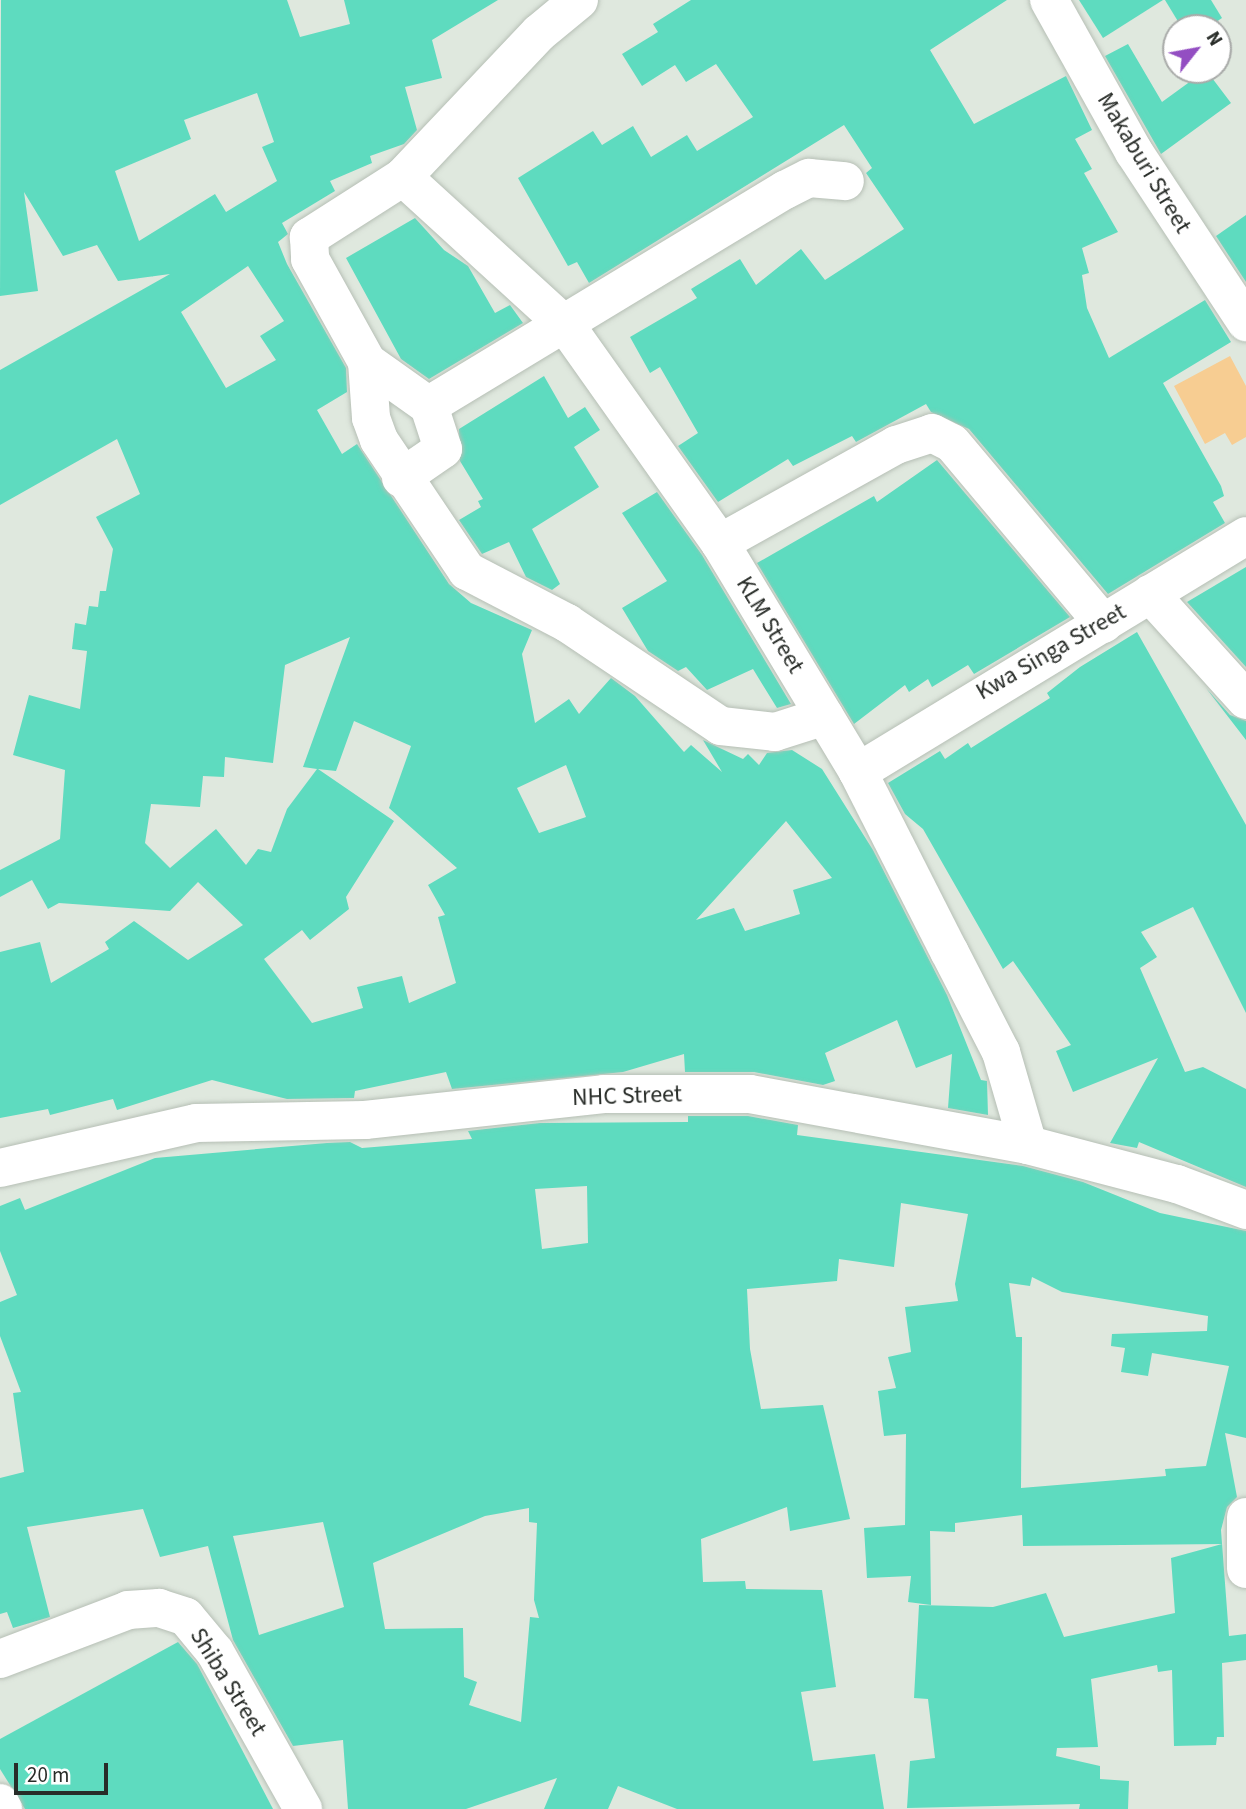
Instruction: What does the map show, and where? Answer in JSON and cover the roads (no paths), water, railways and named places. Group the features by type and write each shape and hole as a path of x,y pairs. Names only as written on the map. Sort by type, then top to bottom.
{"street":[{"path":"579,0 540,33 403,177 317,230 306,244 367,362 370,418 401,478 467,572 567,623 691,710 721,726 775,732 825,716"},
{"name":"Makaburi Street","path":"1049,0 1134,152 1246,322"},
{"name":"KLM Street","path":"403,177 567,327 720,543 858,772 1001,1052 1028,1145"},
{"path":"429,406 567,327 785,190 809,178 845,181"},
{"path":"367,362 429,406 443,449 401,478"},
{"path":"720,543 896,445 932,433 952,443 1104,624"},
{"name":"Kwa Singa Street","path":"858,772 971,698 1104,624 1246,536"},
{"path":"1150,594 1246,700"},
{"name":"NHC Street","path":"0,1168 196,1123 365,1120 604,1094 750,1094 1028,1145 1177,1184 1246,1210"},
{"path":"1246,1517 1246,1569"},
{"name":"Shiba Street","path":"0,1659 128,1610 159,1608 186,1617 215,1652 303,1809"},
{"path":"0,1803 3,1809"}]}
